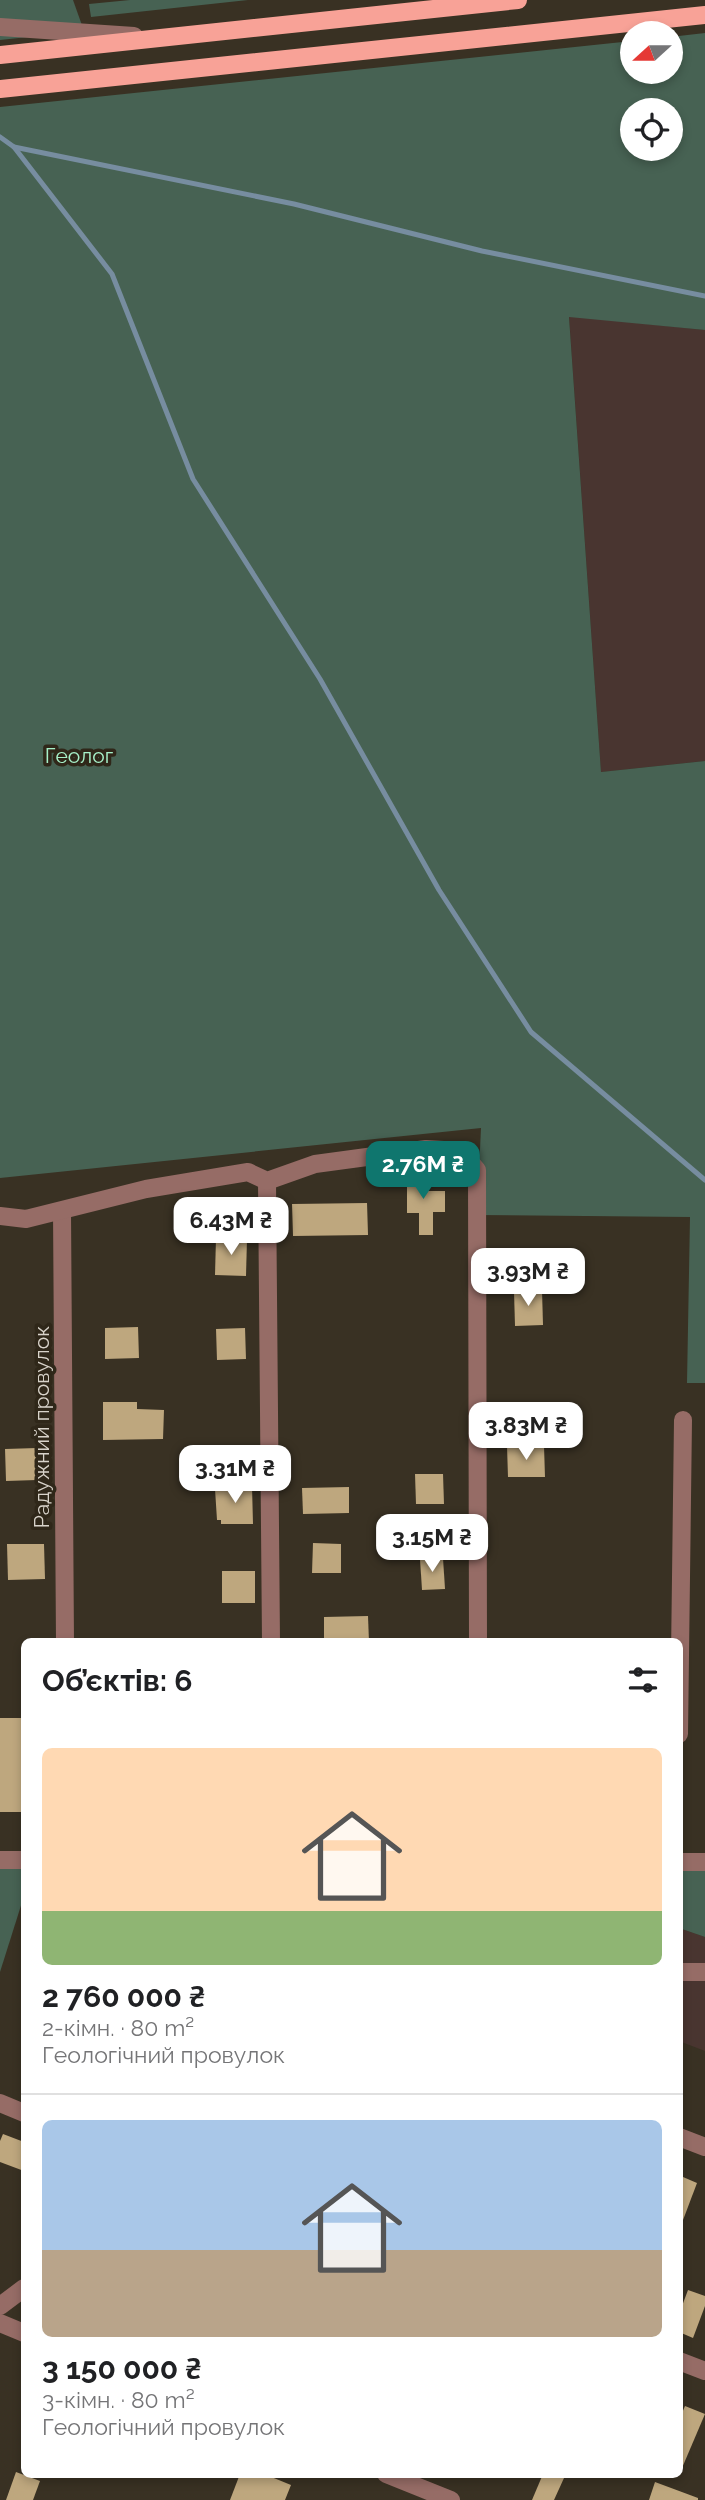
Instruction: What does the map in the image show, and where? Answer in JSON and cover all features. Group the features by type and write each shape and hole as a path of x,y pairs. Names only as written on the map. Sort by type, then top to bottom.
{"main road":[{"path":"0,55 518,0"},
{"path":"0,89 705,15"}],"street":[{"path":"0,27 155,38"},
{"path":"0,1216 26,1219 146,1189 247,1172 267,1181 315,1164 426,1149 461,1151 477,1170 478,1638"},
{"path":"267,1181 271,1638"},
{"name":"Радужний провулок","path":"62,1211 65,1638"},
{"path":"680,1638 683,1420"},
{"path":"0,1860 21,1860"},
{"path":"683,1862 705,1861"},
{"path":"683,1972 705,1972"},
{"path":"0,2104 21,2112"},
{"path":"683,2139 705,2147"},
{"path":"0,2306 21,2290"},
{"path":"0,2323 21,2332"},
{"path":"683,2363 705,2371"},
{"path":"396,2478 451,2500"}],"shaded area":[{"path":"569,316 705,330 705,761 601,772"},
{"path":"683,1929 705,1937 705,2051 683,2043"}],"green space":[{"path":"0,0 73,0 84,31 0,40"},
{"path":"130,0 248,0 91,17 89,4"},
{"name":"Геолог","path":"705,33 705,330 569,317 601,772 705,761 705,1383 687,1383 690,1217 477,1215 481,1128 0,1178 0,107 620,42 620,84 683,84 683,36"},
{"path":"0,1860 21,1860 21,1906 0,1972"},
{"path":"683,1862 705,1862 705,1937 683,1929"}],"building":[{"path":"425,1170 425,1191 445,1191 445,1212 433,1212 433,1235 419,1235 419,1213 407,1213 407,1171"},
{"path":"367,1203 368,1235 293,1236 292,1204"},
{"path":"216,1238 247,1239 246,1276 215,1275"},
{"path":"542,1290 543,1325 515,1326 514,1291"},
{"path":"138,1327 139,1358 105,1359 105,1328"},
{"path":"245,1328 246,1359 217,1360 216,1329"},
{"path":"103,1402 137,1402 137,1409 164,1410 163,1439 103,1440"},
{"path":"507,1446 544,1446 545,1477 508,1477"},
{"path":"37,1448 37,1480 6,1481 5,1449"},
{"path":"415,1474 443,1474 444,1504 416,1504"},
{"path":"252,1486 253,1524 221,1524 221,1520 217,1520 215,1489"},
{"path":"349,1487 349,1513 303,1514 302,1488"},
{"path":"313,1543 341,1544 341,1573 312,1573"},
{"path":"7,1544 44,1544 45,1579 8,1580"},
{"path":"443,1558 445,1589 422,1590 420,1559"},
{"path":"222,1571 255,1571 255,1603 222,1603"},
{"path":"368,1616 369,1638 324,1638 324,1617"},
{"path":"0,1718 21,1718 21,1812 0,1812"},
{"path":"3,2134 21,2141 21,2170 0,2162 0,2141"},
{"path":"683,2177 697,2183 683,2220"},
{"path":"688,2290 705,2296 705,2306 693,2338 683,2334 683,2303"},
{"path":"685,2406 705,2414 683,2466"},
{"path":"16,2472 21,2474 21,2478 40,2481 33,2500 6,2500"},
{"path":"238,2478 274,2478 291,2485 285,2500 230,2500"},
{"path":"541,2478 564,2478 554,2500 532,2500"},
{"path":"655,2482 698,2498 698,2500 649,2500"}],"waterway":[{"path":"0,137 14,147 112,274 193,479 320,679 439,890 531,1032 705,1180"},
{"path":"14,147 294,204 482,251 705,296"}]}
